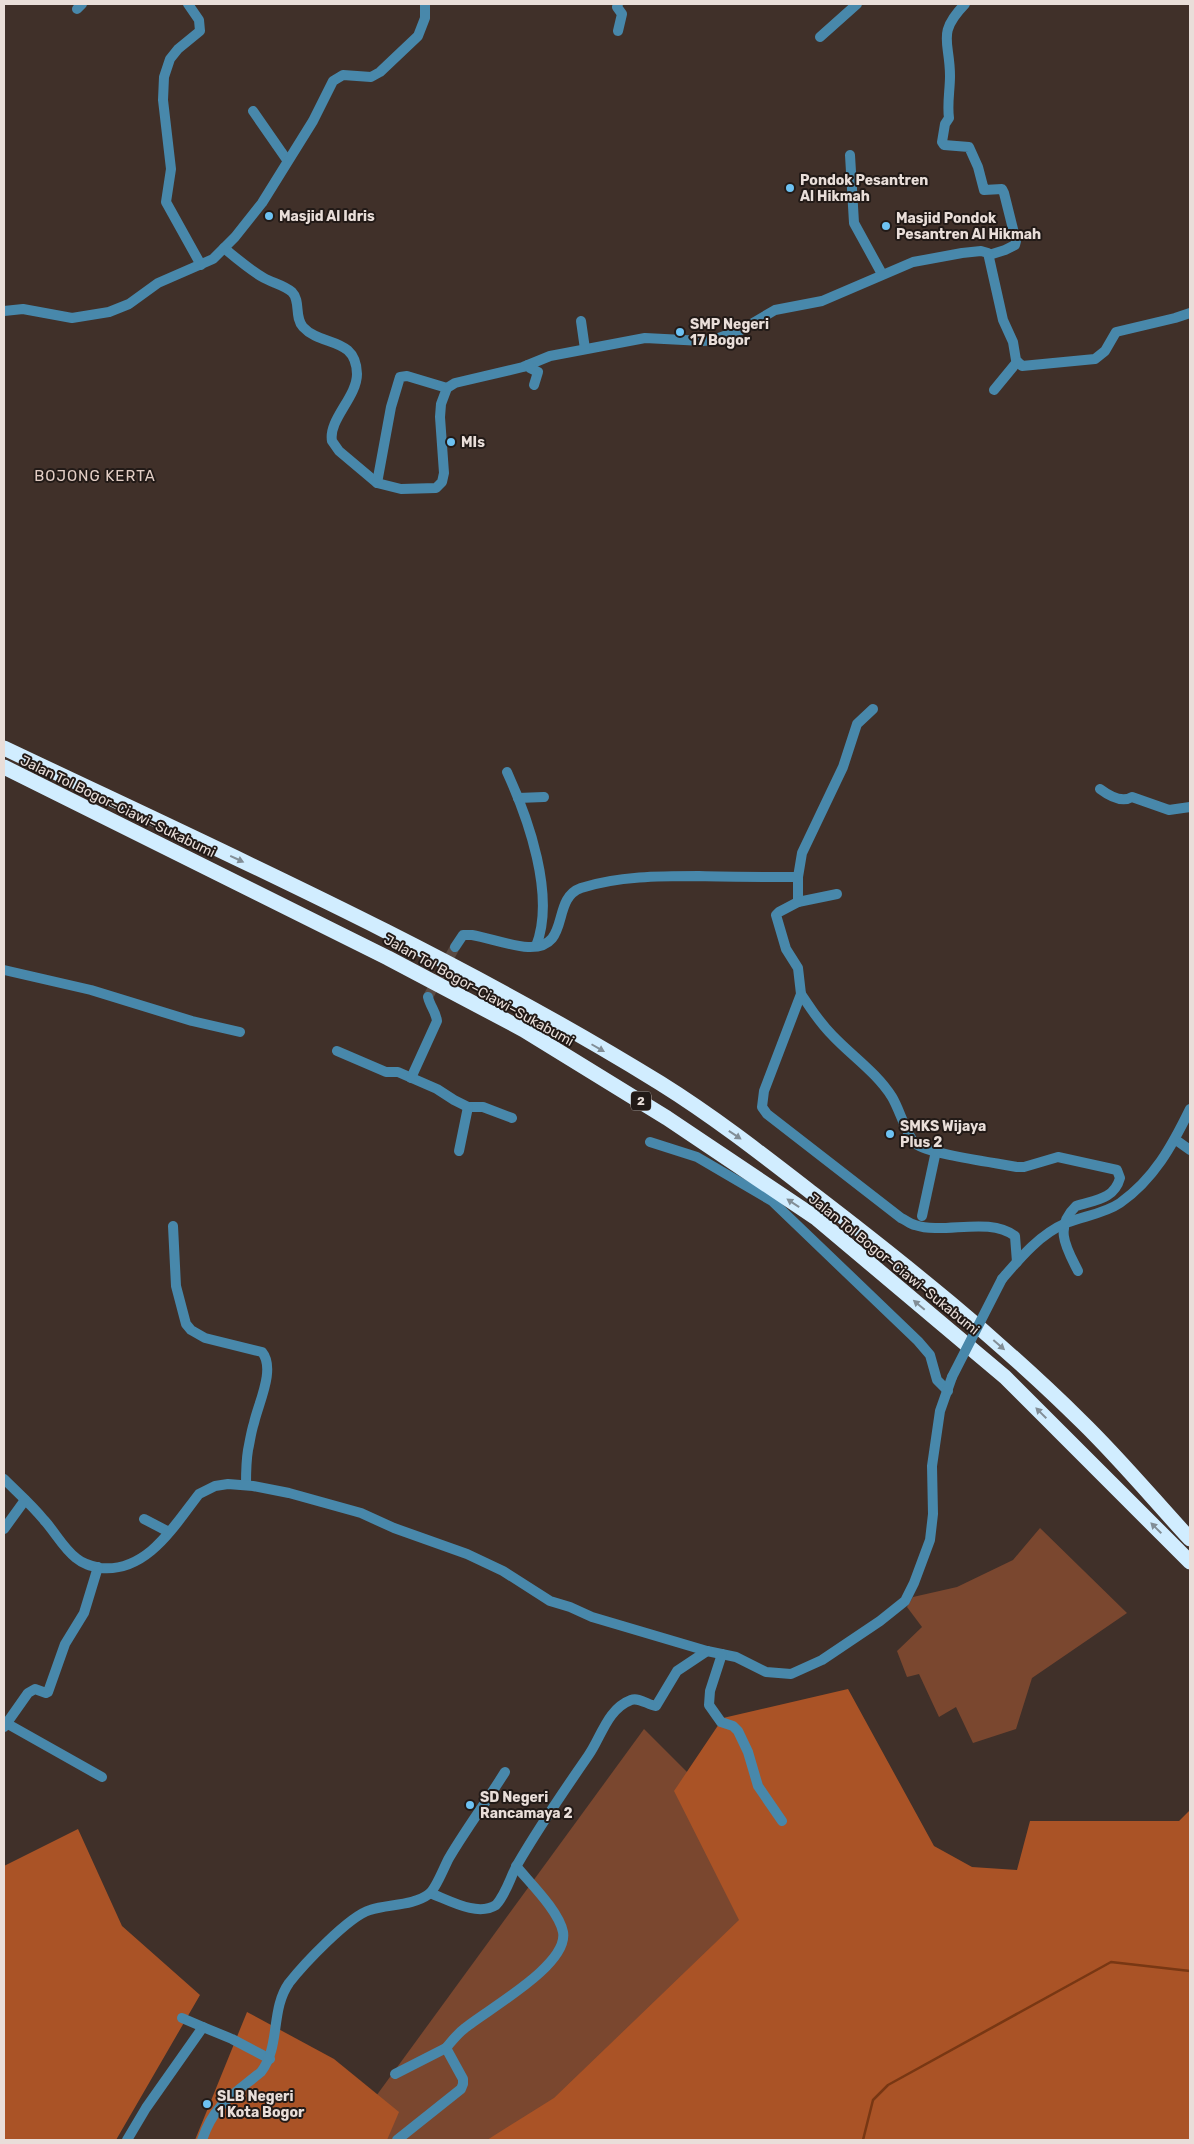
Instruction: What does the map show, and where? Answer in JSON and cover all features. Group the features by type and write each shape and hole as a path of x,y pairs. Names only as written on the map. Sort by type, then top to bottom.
{"highway":[{"name":"Jalan Tol Bogor–Ciawi–Sukabumi","path":"4,748 385,930 548,1018 662,1084 743,1140 892,1254 997,1343 1084,1424 1190,1539"},
{"name":"Jalan Tol Bogor–Ciawi–Sukabumi","path":"4,767 388,958 515,1025 667,1118 816,1218 1005,1377 1190,1562"}],"street":[{"path":"188,4 199,20 200,31 174,53 167,65 163,82 166,132 171,169 166,202 201,265"},
{"path":"4,311 23,308 72,318 109,312 129,304 158,283 213,259 257,211 287,160 317,115 333,81 346,74 369,77 377,74 418,36 425,18 425,4"},
{"path":"618,4 617,7 622,14 618,31"},
{"path":"820,37 857,4"},
{"path":"224,248 262,276 290,290 296,298 298,318 305,329 339,344 349,352 354,362 357,378 333,430 332,442 339,451 377,483 394,488 436,488 442,482 444,473 440,417 441,404 447,388 455,383 528,365 550,356 650,338 703,341 722,337 740,330 775,310 822,301 913,262 943,255 981,251 989,255 1005,250 1015,244 1016,241 1002,190 984,190 978,166 969,147 944,145 942,142 945,124 949,118 950,74 945,41 946,34 952,20 965,4"},
{"path":"253,110 287,160"},
{"path":"850,155 854,223 882,274"},
{"path":"989,255 1002,320 1013,342 1017,362 1020,365 1095,359 1105,352 1116,332 1190,313"},
{"path":"581,321 585,350"},
{"path":"994,390 1017,362"},
{"path":"528,365 538,372 534,385"},
{"path":"377,483 391,407 400,377 407,376 447,388"},
{"path":"798,902 798,877 802,853 843,767 857,724 873,709"},
{"path":"507,772 532,834 541,888 543,923 536,946"},
{"path":"1100,789 1115,797 1128,799 1132,797 1168,810 1190,808"},
{"path":"518,798 544,797"},
{"path":"455,948 463,935 472,935 527,947 536,946 551,940 559,929 564,902 572,892 626,878 670,876 798,877"},
{"path":"837,894 798,902 779,912 776,918 786,949 798,968 801,994 813,1015 891,1096 914,1142 921,1147 936,1151 1016,1167 1058,1157 1118,1170 1120,1178 1113,1192 1104,1198 1076,1206 1065,1224 1063,1241 1078,1271"},
{"path":"4,970 91,990 183,1018 240,1032"},
{"path":"801,994 764,1091 762,1106 767,1114 901,1218 916,1225 1006,1229 1015,1236 1017,1262"},
{"path":"411,1078 437,1022 428,997"},
{"path":"337,1051 386,1072 394,1071 438,1089 468,1107 483,1106 512,1118"},
{"path":"459,1151 468,1107"},
{"path":"4,1479 45,1520 76,1559 85,1564 118,1568 135,1563 148,1554 169,1532 203,1491 214,1486 246,1485 289,1493 366,1515 394,1528 437,1542 503,1571 550,1600 595,1618 707,1651 736,1657 766,1672 791,1674 812,1666 880,1621 904,1601 918,1576 930,1540 933,1508 932,1466 940,1411 952,1377 1002,1278 1046,1234 1065,1224 1106,1210 1120,1203 1151,1175 1176,1140 1190,1109"},
{"path":"1176,1140 1190,1150"},
{"path":"650,1142 697,1157 772,1201 918,1341 930,1355 937,1380 948,1390"},
{"path":"922,1216 936,1151"},
{"path":"173,1226 176,1286 186,1324 191,1330 205,1338 262,1352 266,1357 268,1365 248,1453 246,1485"},
{"path":"4,1529 25,1500"},
{"path":"144,1519 169,1532"},
{"path":"98,1567 84,1613 65,1644 48,1692 46,1694 35,1689 28,1692 5,1725 102,1777"},
{"path":"430,1893 472,1908 491,1908 500,1900 516,1866 556,1800 592,1750 606,1723 623,1705 632,1700 639,1700 656,1706 675,1673 682,1666 707,1651"},
{"path":"722,1654 709,1696 710,1704 721,1722 733,1726 738,1731 748,1752 758,1786 782,1822"},
{"path":"202,2140 215,2111 261,2072 270,2059 278,2009 289,1983 351,1920 369,1910 416,1900 430,1893 450,1857 505,1772"},
{"path":"394,2074 446,2048 463,2029 539,1975 555,1958 562,1944 562,1930 554,1914 516,1866"},
{"path":"182,2018 232,2039 270,2059"},
{"path":"127,2140 146,2108 203,2027"},
{"path":"397,2140 461,2089 464,2084 446,2048"}],"shaded area":[{"path":"1040,1528 1127,1613 1032,1678 1016,1729 973,1743 956,1707 939,1717 919,1674 907,1677 897,1651 922,1627 907,1607 913,1597 957,1587 1013,1560"},
{"path":"848,1689 934,1846 972,1867 1017,1870 1030,1821 1179,1821 1190,1810 1190,2140 487,2140 554,2098 739,1920 674,1791 723,1718"},
{"path":"644,1729 823,1908 545,2140 344,2140"},
{"path":"78,1829 122,1926 200,1995 116,2140 4,2140 4,1866"},
{"path":"247,2012 334,2059 399,2112 387,2140 195,2140"}],"waterway":[{"path":"863,2140 873,2100 888,2085 1111,1962 1190,1971"}],"tunnel":[{"path":"428,997 455,947"}],"place":[{"name":"Pondok Pesantren Al Hikmah","path":"790,188"},
{"name":"Masjid Al Idris","path":"269,216"},
{"name":"Masjid Pondok Pesantren Al Hikmah","path":"886,226"},
{"name":"SMP Negeri 17 Bogor","path":"680,332"},
{"name":"MIs","path":"451,442"},
{"name":"SMKS Wijaya Plus 2","path":"890,1134"},
{"name":"SD Negeri Rancamaya 2","path":"470,1805"},
{"name":"SLB Negeri 1 Kota Bogor","path":"207,2104"}],"district":[{"name":"BOJONG KERTA","path":"95,476"}]}
